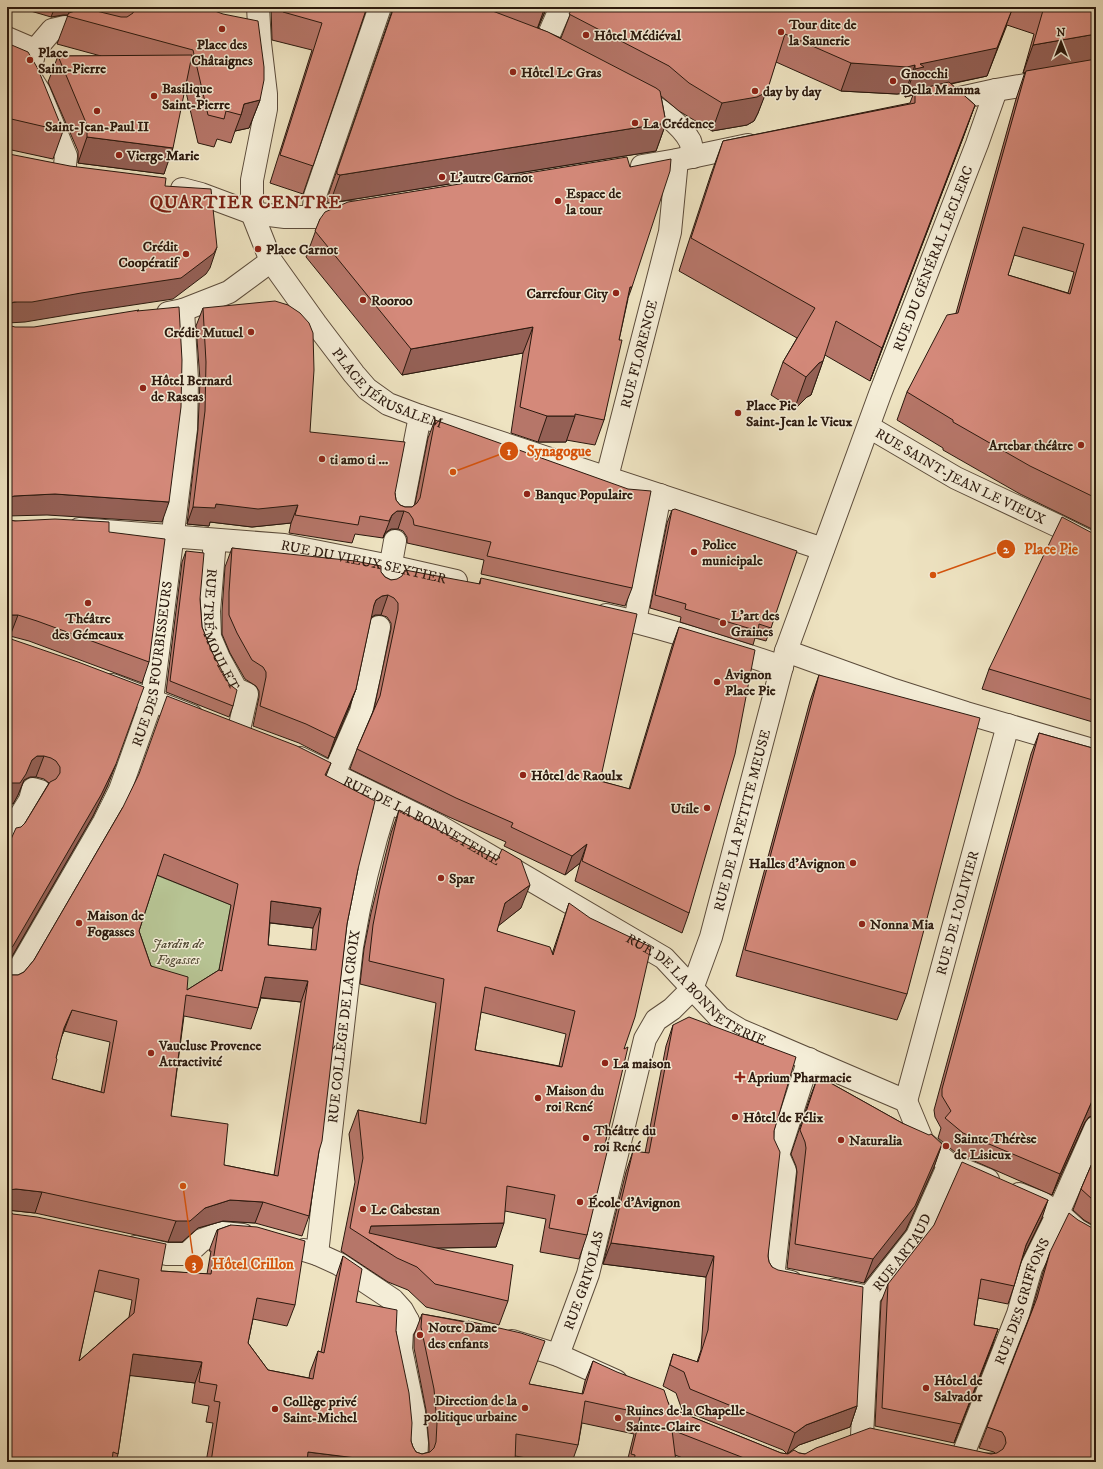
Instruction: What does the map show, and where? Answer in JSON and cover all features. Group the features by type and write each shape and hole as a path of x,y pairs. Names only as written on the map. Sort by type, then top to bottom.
{"street":[{"path":"139,26 148,19 153,7"},
{"path":"152,315 190,308 229,292 271,261 252,213 252,180 266,109 258,7"},
{"path":"312,217 315,196 380,7"},
{"path":"543,48 561,7"},
{"path":"64,174 66,156 39,91 29,75 35,50 52,30 77,27"},
{"path":"7,38 35,50"},
{"path":"521,40 564,58"},
{"path":"921,107 996,90 1096,73"},
{"name":"RUE DU GÉNÉRAL LECLERC","path":"822,549 996,90"},
{"path":"626,91 653,105 680,128 690,142 685,159"},
{"path":"622,169 685,159 769,140"},
{"name":"RUE FLORENCE","path":"607,477 670,232 685,159"},
{"path":"43,170 86,177"},
{"path":"164,187 201,194 252,213 285,217 312,217 370,209"},
{"name":"PLACE JÉRUSALEM","path":"271,261 354,374 367,389 388,404 420,416 822,549"},
{"name":"RUE DES FOURBISSEURS","path":"7,984 16,974 98,820 120,790 152,700 186,429 190,308"},
{"path":"401,513 420,416"},
{"name":"RUE SAINT-JEAN LE VIEUX","path":"869,427 956,478 1060,526 1096,545"},
{"path":"635,621 660,495"},
{"name":"RUE DU VIEUX SEXTIER","path":"56,528 103,530 284,545 475,585"},
{"name":"RUE TRÉMOULET","path":"215,540 209,611 210,637 219,658 236,689 247,694 238,734"},
{"path":"386,587 395,541"},
{"name":"RUE DE LA PETITE MEUSE","path":"692,988 711,937 784,659 822,549"},
{"path":"589,611 635,621 784,659 894,690 1096,751"},
{"path":"334,774 361,712 379,627"},
{"path":"96,679 259,742"},
{"name":"RUE DE L'OLIVIER","path":"906,1101 1000,723"},
{"name":"RUE DE LA BONNETERIE","path":"280,750 334,774 387,802 439,826 664,958 720,1018 740,1030 906,1101"},
{"path":"7,837 30,800 33,789 40,791"},
{"name":"RUE COLLÈGE DE LA CROIX","path":"317,1254 352,947 358,912 387,802"},
{"name":"RUE GRIVOLAS","path":"558,1355 588,1274 645,1039 656,1020 672,1009 692,988"},
{"path":"809,1059 778,1155 785,1171 773,1278 869,1297"},
{"path":"906,1101 923,1142 949,1164 1042,1203 1058,1213 1077,1230 1096,1241"},
{"name":"RUE DES GRIFFONS","path":"939,1452 971,1459 1018,1314 1031,1268 1058,1213 1096,1127"},
{"name":"RUE ARTAUD","path":"885,1441 854,1439 869,1297 917,1236 949,1164"},
{"path":"116,1243 167,1254 187,1254 202,1240 222,1233 252,1235 259,1237"},
{"path":"288,1246 317,1254 339,1264 393,1300 402,1310 416,1321 402,1331 401,1349 414,1412 417,1442 416,1462"},
{"path":"494,1336 558,1355 634,1388"}],"green space":[{"name":"Jardin de Fogasses","path":"156,875 231,905 215,991 201,1004 128,963"}],"building":[{"path":"135,7 151,10 156,7 204,7 223,14 258,21 264,67 264,80 260,100 244,104 241,115 226,111 224,119 208,115 193,50 67,16 69,13 84,8 121,17 127,17 133,13"},
{"path":"282,7 367,7 313,166 280,155 322,23 283,12"},
{"path":"394,7 482,7 548,32 660,91 666,123 340,175 337,174"},
{"path":"573,7 1013,7 997,48 920,64 924,67 915,69 915,65 907,67 851,63 785,34 769,85 765,93 757,97 722,103 689,83 669,66 569,14"},
{"path":"1044,7 1096,7 1096,34 1033,45"},
{"path":"7,43 28,52 38,69 63,131 7,118"},
{"path":"192,55 173,148 87,137 87,125 58,56"},
{"path":"1096,59 1096,498 1030,466 953,422 953,420 907,392 947,315 958,313 1026,71","holes":["1023,227 1084,244 1070,294 1008,275"]},
{"path":"949,82 975,105 882,348 836,321 823,361 819,363 806,377 783,362 815,308 691,238 723,141 915,103 915,90"},
{"path":"7,154 70,166 166,178 165,186 211,189 217,247 214,253 181,278 32,302 14,302 7,305"},
{"path":"627,157 630,167 671,159 670,171 632,287 630,287 619,340 622,340 604,420 575,414 575,416 547,416 520,407 533,327 411,349 315,231 325,212 348,202"},
{"path":"275,301 288,305 300,313 309,323 313,333 314,370 310,432 405,442 395,493 396,500 400,505 412,507 420,498 435,420 628,489 651,491 632,588 487,556 491,542 414,525 413,519 409,513 404,511 397,511 392,515 389,521 360,516 358,525 295,515 298,505 258,509 216,504 215,508 193,507 205,411 206,362 203,308"},
{"path":"179,307 182,360 181,407 169,502 55,494 14,496 7,499 7,324 15,327 34,327 139,310 137,311"},
{"path":"675,509 797,551 771,628 759,624 758,631 685,609 686,604 655,595 672,510"},
{"path":"1062,517 1096,535 1096,701 989,669"},
{"path":"7,518 15,521 55,519 109,522 109,532 165,539 149,662 18,615 11,615 7,618"},
{"path":"232,548 355,561 381,566 381,572 385,577 391,580 402,576 405,570 480,584 481,578 637,614 600,781 630,789 679,627 755,650 735,754 689,913 582,861 587,844 572,856 511,827 513,823 456,798 357,749 380,696 398,610 398,603 394,598 388,595 382,596 376,600 374,605 356,689 335,738 306,724 260,706 266,672 263,667 252,660 229,615"},
{"path":"186,551 204,553 200,599 202,627 212,652 229,684 237,690 233,706 170,681"},
{"path":"7,637 144,687 116,764 101,795 13,946 7,953 7,848 16,828 21,827 25,823 50,782 56,779 60,773 60,767 56,761 51,758 37,756 32,760 20,783 7,783"},
{"name":"Halles d'Avignon","path":"819,675 980,718 907,994 745,950"},
{"path":"167,696 297,746 331,763 325,775 375,801 358,869 347,924 322,1141 319,1151 309,1216 263,1202 230,1200 205,1208 190,1221 176,1221 42,1192 16,1189 9,1190 7,1192 7,973 18,975 24,972 34,960 123,807 139,774","holes":["164,854 238,884 222,971 219,970 187,990 188,977 151,966 139,931","271,901 321,908 316,950 268,945","265,977 308,981 278,1176 224,1165 228,1124 171,1116 186,995 258,1008","72,1010 117,1021 104,1093 52,1079 64,1028"]},
{"path":"1039,733 1096,749 1096,1097 1092,1101 1060,1174 963,1133 945,1118 951,1111 942,1096 942,1089"},
{"path":"399,810 497,860 502,849 521,860 530,885 505,903 497,931 550,947 553,955 569,903 590,918 651,947 635,1017 624,1049 628,1047 605,1144 609,1144 587,1235 549,1228 555,1195 507,1186 504,1223 371,1226 369,1233 513,1265 508,1301 435,1284 417,1267 397,1258 350,1228 363,1158 358,1110 426,1124 444,979 369,961 373,925","holes":["485,987 575,1011 562,1067 475,1050"]},
{"path":"689,1017 796,1057 774,1131 774,1139 780,1152 768,1256 769,1262 772,1267 778,1270 863,1287 857,1406 806,1425 795,1433 690,1389 684,1372 670,1365 673,1354 698,1362 708,1330 714,1256 611,1243 633,1151 649,1153 673,1025"},
{"path":"818,1076 902,1123 929,1135 931,1134 942,1144 915,1206 873,1259 795,1244 806,1148 800,1130"},
{"path":"1096,1154 1096,1202 1081,1189"},
{"path":"962,1162 1048,1200 1026,1245 1014,1286 981,1279 974,1325 998,1329 961,1424 882,1408 888,1284 934,1225"},
{"path":"7,1211 13,1214 37,1217 166,1244 161,1271 211,1274 217,1230 231,1225 257,1227 305,1241 295,1305 257,1298 248,1343 268,1370 313,1379 318,1351 324,1353 343,1256 362,1269 356,1302 397,1310 396,1331 409,1393 412,1423 411,1441 416,1452 422,1454 430,1452 434,1448 436,1442 437,1423 434,1389 421,1327 422,1314 470,1323 468,1321 521,1333 545,1341 529,1384 583,1394 593,1361 664,1390 670,1407 675,1410 781,1453 788,1454 794,1450 805,1454 816,1448 870,1428 991,1454 997,1453 1003,1449 1006,1443 1005,1437 1002,1432 987,1427 1037,1298 1050,1252 1069,1213 1096,1230 1096,1462 742,1462 744,1458 672,1430 676,1462 634,1462 635,1455 631,1454 641,1413 585,1401 578,1445 516,1434 515,1462 380,1462 308,1452 307,1462 211,1462 220,1402 214,1401 217,1385 199,1382 202,1362 133,1354 118,1454 113,1452 112,1462 7,1462","holes":["99,1270 139,1279 134,1313 79,1361"]}],"place":[{"name":"Place des Châtaignes","path":"222,29"},
{"name":"Tour dite de la Saunerie","path":"781,32"},
{"name":"Hôtel Médiéval","path":"586,35"},
{"name":"Place Saint-Pierre","path":"30,60"},
{"name":"Hôtel Le Gras","path":"513,72"},
{"name":"Gnocchi Della Mamma","path":"893,81"},
{"name":"day by day","path":"755,91"},
{"name":"Basilique Saint-Pierre","path":"154,96"},
{"name":"Saint-Jean-Paul II","path":"97,111"},
{"name":"La Crédence","path":"635,123"},
{"name":"Vierge Marie","path":"119,155"},
{"name":"L'autre Carnot","path":"442,177"},
{"name":"Espace de la tour","path":"558,201"},
{"name":"Place Carnot","path":"258,249"},
{"name":"Crédit Coopératif","path":"186,254"},
{"name":"Carrefour City","path":"616,293"},
{"name":"Rooroo","path":"363,300"},
{"name":"Crédit Mutuel","path":"251,332"},
{"name":"Hôtel Bernard de Rascas","path":"143,388"},
{"name":"Place Pie Saint-Jean le Vieux","path":"738,413"},
{"name":"Artebar théâtre","path":"1081,445"},
{"name":"ti amo ti ...","path":"322,459"},
{"name":"Synagogue","path":"453,472"},
{"name":"Banque Populaire","path":"527,494"},
{"name":"Police municipale","path":"694,552"},
{"name":"Place Pie","path":"933,575"},
{"name":"Théâtre des Gémeaux","path":"88,603"},
{"name":"L’art des Graines","path":"723,623"},
{"name":"Avignon Place Pie","path":"717,682"},
{"name":"Hôtel de Raoulx","path":"523,775"},
{"name":"Utile","path":"707,808"},
{"name":"Halles d'Avignon","path":"853,863"},
{"name":"Spar","path":"441,878"},
{"name":"Maison de Fogasses","path":"79,923"},
{"name":"Nonna Mia","path":"862,924"},
{"name":"Vaucluse Provence Attractivité","path":"151,1053"},
{"name":"La maison","path":"605,1063"},
{"name":"Aprium Pharmacie","path":"740,1077"},
{"name":"Maison du roi René","path":"538,1098"},
{"name":"Hôtel de Félix","path":"735,1117"},
{"name":"Théâtre du roi René","path":"586,1138"},
{"name":"Naturalia","path":"841,1140"},
{"name":"Sainte Thérèse de Lisieux","path":"946,1146"},
{"name":"Hôtel Crillon","path":"183,1186"},
{"name":"École d'Avignon","path":"580,1202"},
{"name":"Le Cabestan","path":"363,1209"},
{"name":"Notre Dame des enfants","path":"420,1335"},
{"name":"Hôtel de Salvador","path":"926,1388"},
{"name":"Direction de la politique urbaine","path":"525,1408"},
{"name":"Collège privé Saint-Michel","path":"275,1409"},
{"name":"Ruines de la Chapelle Sainte-Claire","path":"618,1418"}],"district":[{"name":"QUARTIER CENTRE","path":"246,202"}]}
